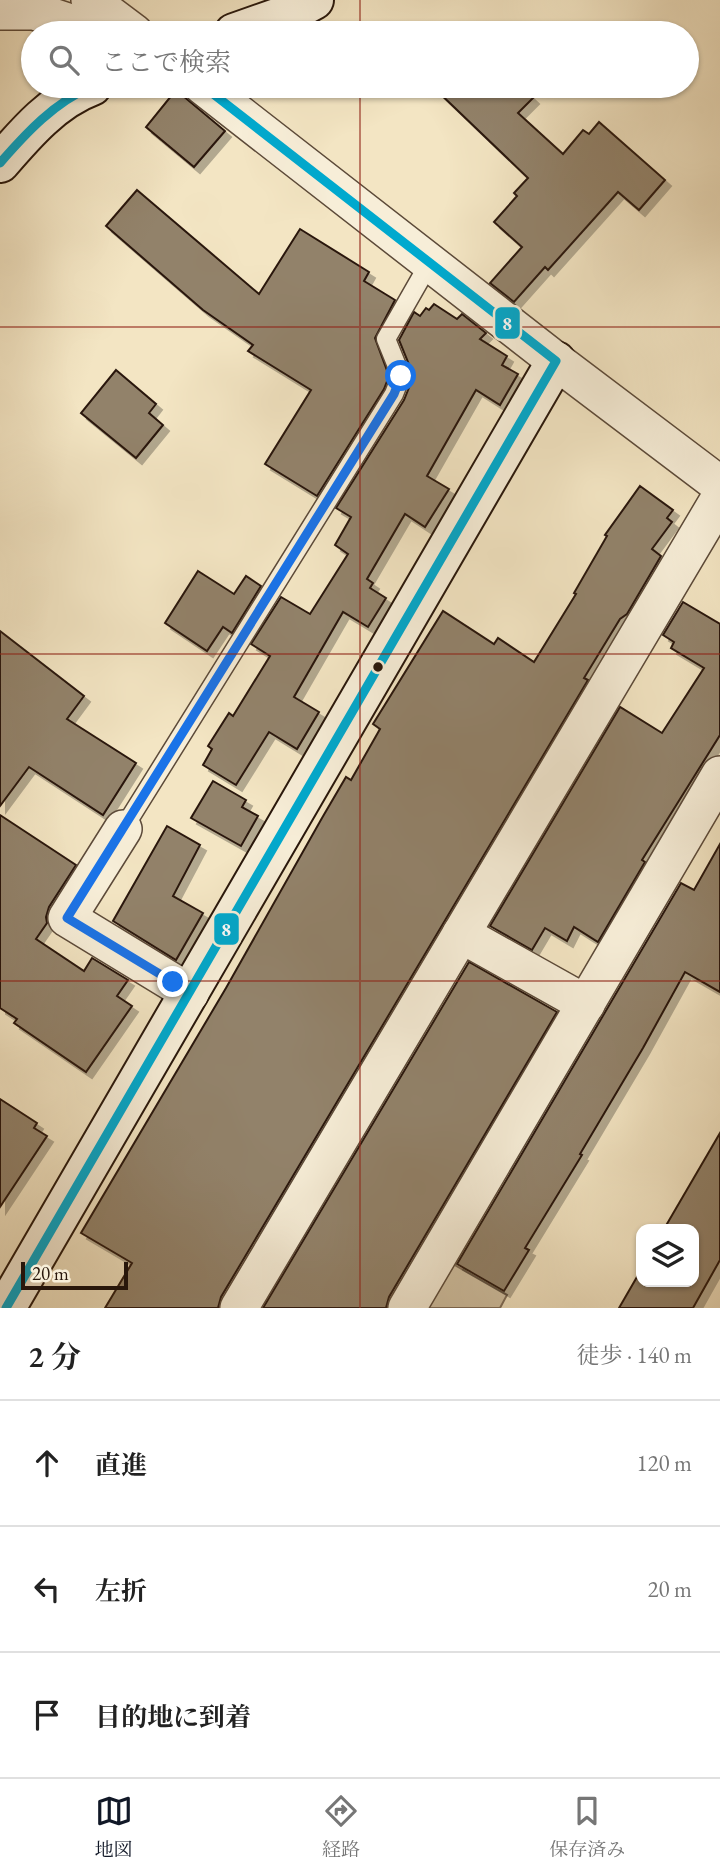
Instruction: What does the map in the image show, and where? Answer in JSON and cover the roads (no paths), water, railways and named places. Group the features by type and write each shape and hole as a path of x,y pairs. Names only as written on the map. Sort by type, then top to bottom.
{"street":[{"path":"90,0 118,21"},
{"path":"268,21 314,0"},
{"path":"0,12 34,11 64,21"},
{"path":"0,163 22,137 57,105 70,98"},
{"path":"218,98 720,485"},
{"path":"6,1308 556,361"},
{"path":"239,1308 720,498"},
{"path":"407,1308 720,775"},
{"path":"123,829 67,918 190,993"},
{"path":"461,934 586,1004"}],"lane":[{"path":"123,829 394,394 401,376 386,339 430,262"}]}
